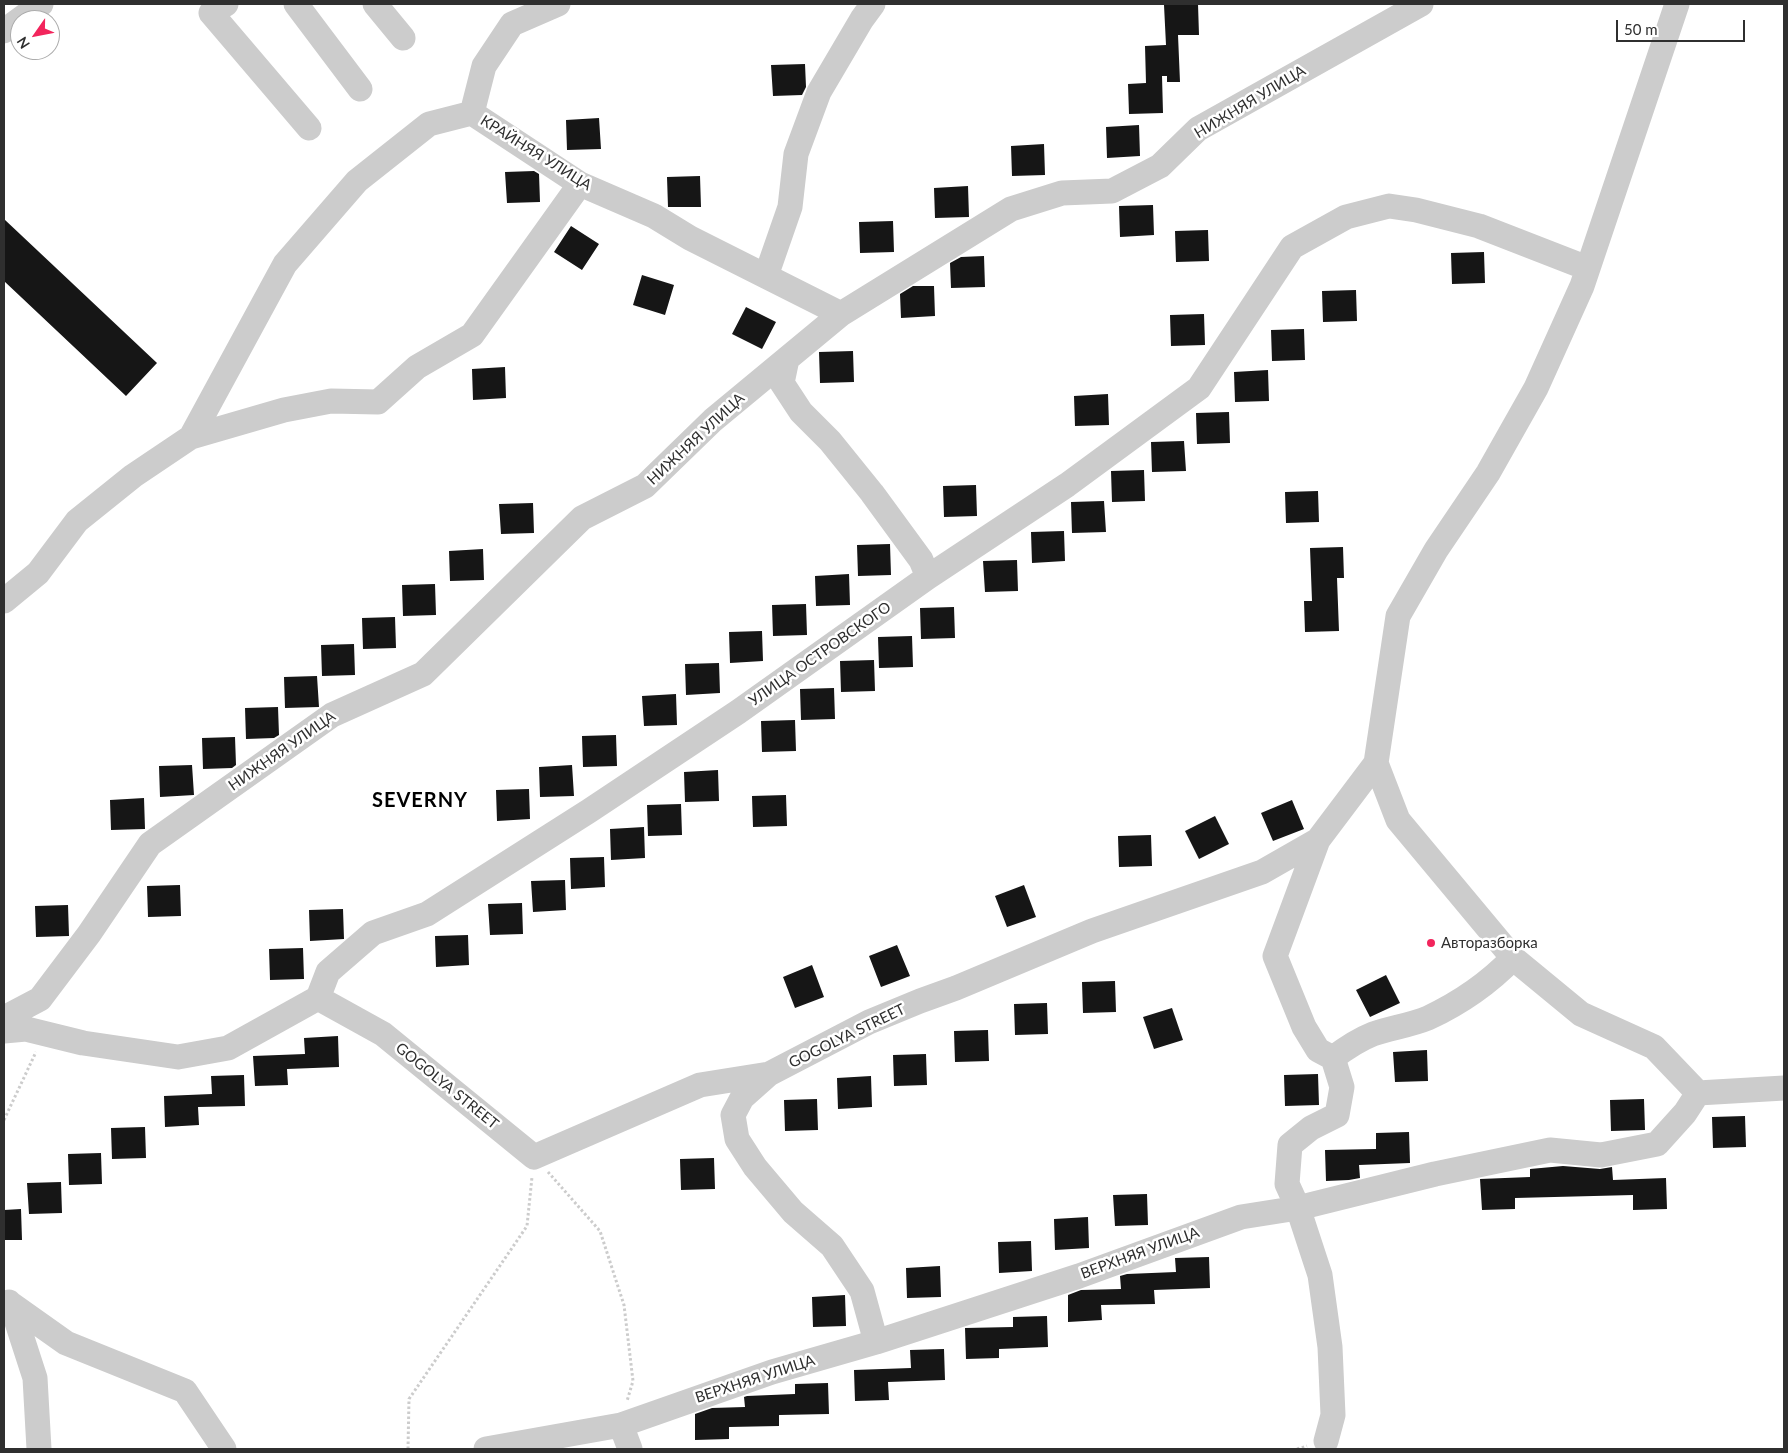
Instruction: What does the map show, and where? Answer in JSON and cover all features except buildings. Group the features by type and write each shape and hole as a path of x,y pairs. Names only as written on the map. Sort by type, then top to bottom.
{"street":[{"path":"4,32 41,4"},
{"path":"226,4 210,13 309,128"},
{"path":"296,4 360,89"},
{"path":"375,4 403,38"},
{"name":"КРАЙНЯЯ УЛИЦА","path":"558,4 512,24 484,66 472,112 580,184 654,216 690,238 841,314"},
{"path":"766,276 790,207 796,154 819,92 862,19 873,4"},
{"name":"НИЖНЯЯ УЛИЦА","path":"4,1018 40,999 89,934 150,844 332,715 423,674 582,518 645,486 713,420 841,314 1011,209 1062,193 1112,191 1160,166 1198,129 1421,4"},
{"path":"1677,4 1582,286 1536,388 1488,472 1436,550 1398,616 1376,763 1398,820 1513,958 1581,1014 1654,1047 1698,1093 1784,1088"},
{"path":"191,437 285,264 339,201 357,181 429,124 472,112"},
{"path":"4,600 38,573 77,521 133,476 191,437 284,410 331,401 378,402 417,366 472,335 580,184"},
{"name":"УЛИЦА ОСТРОВСКОГО","path":"318,998 328,972 374,933 427,914 589,811 738,712 928,577 1067,485 1199,388 1292,247 1346,217 1389,206 1416,210 1480,226 1587,268"},
{"path":"787,359 782,383 786,390 801,412 830,441 872,493 920,560 928,577"},
{"name":"GOGOLYA STREET","path":"318,998 383,1034 534,1157 700,1086 769,1074 869,1022 1092,931 1262,872 1318,840 1376,763"},
{"path":"1318,840 1275,956 1304,1027 1318,1050 1333,1058 1342,1087 1337,1115 1311,1128 1290,1145 1288,1184 1320,1275 1330,1347 1333,1415 1326,1441"},
{"path":"1333,1058 1350,1045 1373,1034 1427,1018 1458,1002 1496,976 1513,958"},
{"path":"4,1031 26,1029 83,1043 178,1057 228,1048 318,998"},
{"path":"769,1074 742,1098 733,1116 737,1138 761,1175 793,1212 832,1246 862,1291 876,1342"},
{"name":"ВЕРХНЯЯ УЛИЦА","path":"486,1449 621,1424 772,1372 876,1342 1079,1276 1241,1217 1298,1208 1435,1174 1550,1150 1601,1154 1657,1144 1686,1113 1698,1093"},
{"path":"7,1300 35,1378 39,1449"},
{"path":"7,1300 66,1343 186,1391 224,1449"},
{"path":"621,1424 630,1449"}],"path":[{"path":"4,1120 25,1078 44,1033"},
{"path":"534,1157 600,1230 624,1305 633,1380 621,1424"},
{"path":"408,1449 409,1399 527,1226 534,1157"}],"place":[{"name":"Авторазборка","path":"1431,943"}],"district":[{"name":"SEVERNY","path":"420,801"}]}
